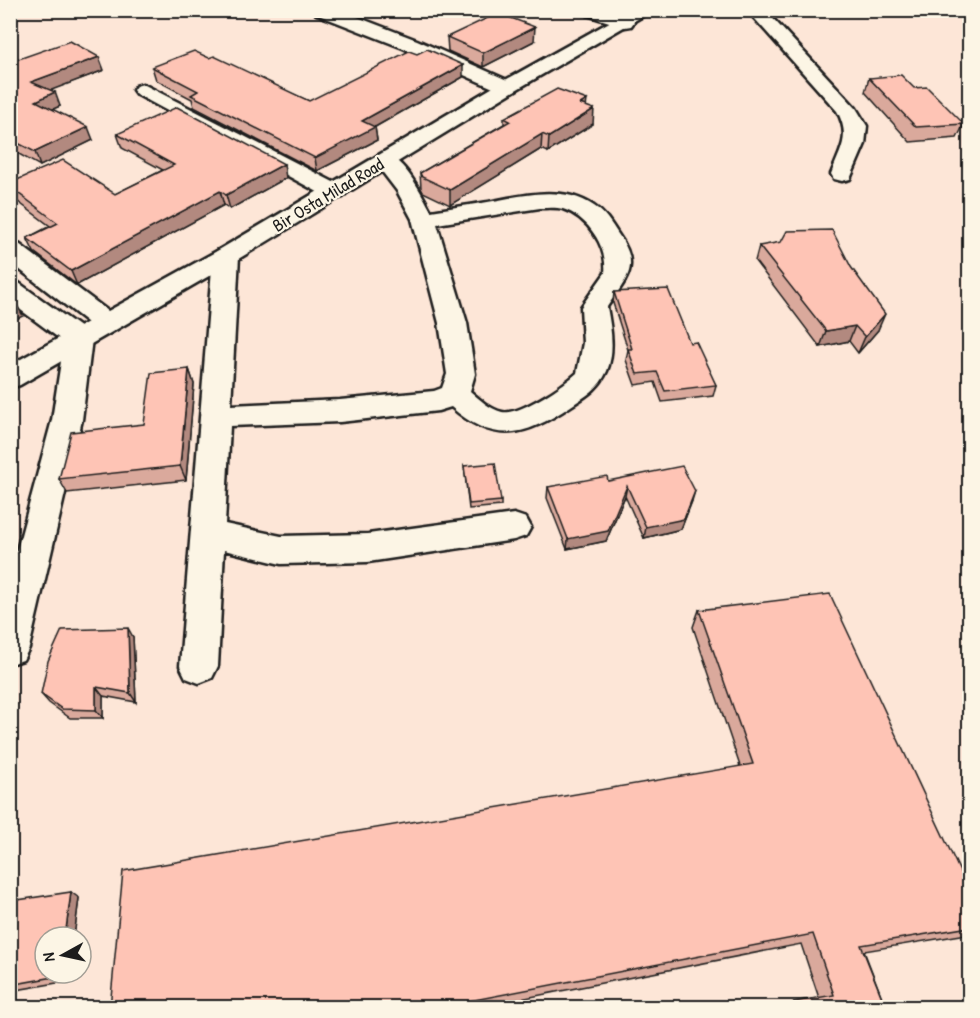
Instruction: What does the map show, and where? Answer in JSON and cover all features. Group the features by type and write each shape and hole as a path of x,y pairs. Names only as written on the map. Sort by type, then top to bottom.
{"street":[{"path":"322,10 410,44 507,87"},
{"path":"590,10 625,22"},
{"name":"Bir Osta Milad Road","path":"10,378 226,256 507,87 645,10"},
{"path":"755,10 846,108 856,126 854,144 842,174"},
{"path":"143,90 335,192"},
{"path":"215,416 340,411 438,401 454,394 461,374 453,323 424,219 408,189 386,161"},
{"path":"424,219 527,200 550,199 568,202 587,211 603,227 614,247 619,270 594,307 597,354 588,379 541,412 519,423 500,424 479,416 454,394"},
{"path":"10,249 106,323"},
{"path":"198,666 226,256"},
{"path":"10,289 78,339 67,420 10,648"},
{"path":"207,533 282,550 368,548 514,527"}],"building":[{"path":"498,13 535,27 483,53 447,37"},
{"path":"70,41 99,57 31,82 55,92 36,101 88,127 35,152 10,139 10,62"},
{"path":"427,49 463,65 362,121 375,127 315,158 191,95 198,91 152,67 194,51 209,58 214,56 309,101 409,51 417,54"},
{"path":"901,75 914,88 927,87 964,124 916,127 869,78"},
{"path":"557,89 587,100 580,104 594,109 549,137 542,134 450,190 422,177 420,173 510,121 504,118"},
{"path":"177,107 284,164 226,195 220,191 71,271 27,238 58,223 10,187 10,183 63,160 115,194 174,165 117,134"},
{"path":"832,230 851,267 885,314 865,337 855,326 826,331 759,246 781,242 787,231"},
{"path":"668,289 690,343 696,342 716,385 665,391 657,372 637,374 628,349 632,349 614,292"},
{"path":"189,369 180,466 59,479 71,432 144,424 151,373"},
{"path":"495,463 501,501 469,504 464,466"},
{"path":"682,466 695,491 684,519 646,527 627,486 608,531 568,539 548,487 607,476 608,481"},
{"path":"830,594 969,891 969,927 861,945 886,1008 793,1008 794,1002 834,995 813,934 433,1008 110,1008 123,871 753,764 699,610"},
{"path":"128,628 130,693 96,687 96,710 62,709 41,694 48,661 62,630"},
{"path":"71,892 67,925 33,925 33,981 10,985 11,901"}]}
